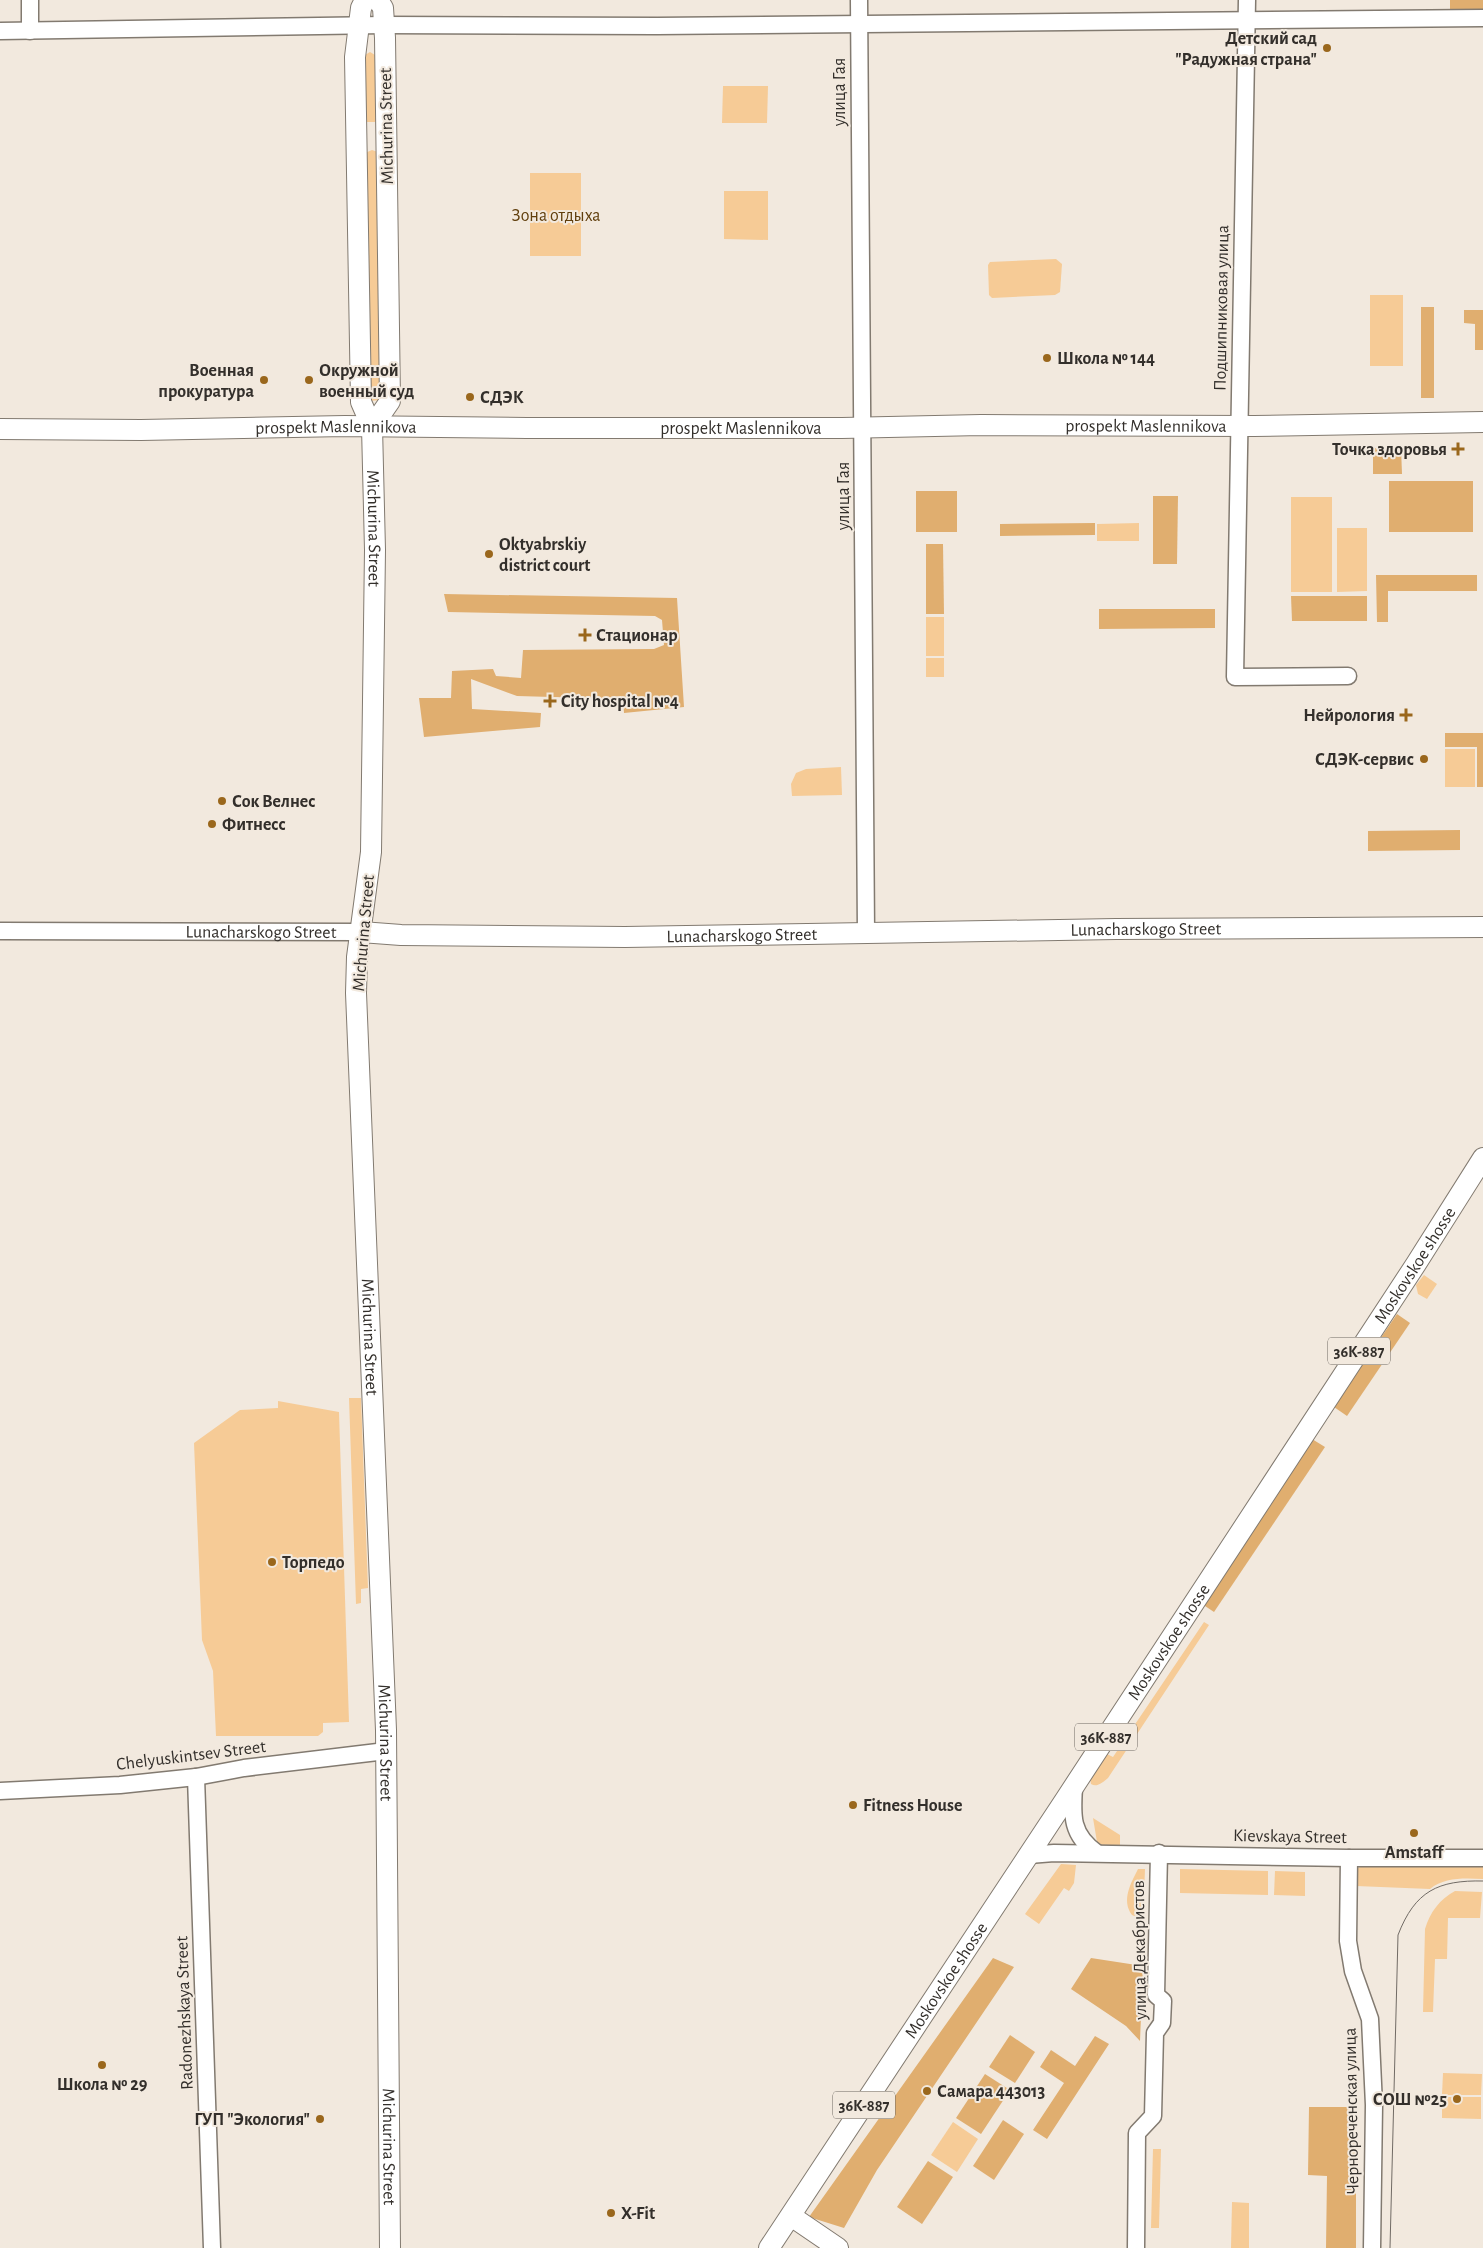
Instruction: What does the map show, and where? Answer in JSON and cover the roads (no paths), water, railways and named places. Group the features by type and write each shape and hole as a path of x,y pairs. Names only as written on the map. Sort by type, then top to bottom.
{"main road":[{"name":"Michurina Street","path":"365,0 361,8 358,26 355,66 361,402 372,427 375,524 373,768 371,852 358,956 356,993 382,1590 386,1751 390,2248"},
{"name":"Michurina Street","path":"372,427 390,401 384,24 382,8 378,0"},
{"name":"prospekt Maslennikova","path":"0,429 142,430 345,426 862,427 1483,422"},
{"name":"Lunacharskogo Street","path":"362,932 625,937 1479,928"},
{"name":"Moskovskoe shosse","path":"770,2248 1074,1787 1412,1270 1483,1158"},
{"path":"790,2216 838,2248"}],"street":[{"path":"30,0 30,31"},
{"name":"улица Гая","path":"859,0 866,933"},
{"name":"Подшипниковая улица","path":"1247,0 1235,677 1348,676"},
{"path":"0,31 358,26 384,24 662,26 1483,18"},
{"name":"Lunacharskogo Street","path":"0,931 362,932"},
{"name":"Chelyuskintsev Street","path":"0,1791 120,1785 196,1777 244,1768 386,1751"},
{"name":"Radonezhskaya Street","path":"196,1777 212,2248"},
{"path":"1074,1787 1072,1815 1076,1828 1082,1839 1097,1853"},
{"name":"Kievskaya Street","path":"1029,1855 1054,1853 1159,1853 1349,1858 1483,1858"},
{"name":"улица Декабристов","path":"1136,2248 1137,2133 1153,2116 1155,2033 1162,2023 1164,2001 1156,1995 1159,1853"},
{"name":"Чернореченская улица","path":"1349,1858 1348,1941 1352,1971 1370,2019 1374,2105 1372,2248"}],"tram line":[{"path":"1390,2248 1398,1935 1412,1908 1420,1898 1430,1891 1453,1883 1483,1881"}],"place":[{"name":"Детский сад \"Радужная страна\"","path":"1327,48"},
{"name":"Школа № 144","path":"1047,358"},
{"name":"Военная прокуратура","path":"264,380"},
{"name":"Окружной военный суд","path":"309,380"},
{"name":"СДЭК","path":"470,397"},
{"name":"Точка здоровья","path":"1458,449"},
{"name":"Oktyabrskiy district court","path":"489,554"},
{"name":"Стационар","path":"585,635"},
{"name":"City hospital №4","path":"550,701"},
{"name":"Нейрология","path":"1406,715"},
{"name":"СДЭК-сервис","path":"1424,759"},
{"name":"Сок Велнес","path":"222,801"},
{"name":"Фитнесс","path":"212,824"},
{"name":"Торпедо","path":"272,1562"},
{"name":"Fitness House","path":"853,1805"},
{"name":"Amstaff","path":"1414,1833"},
{"name":"Школа № 29","path":"102,2065"},
{"name":"Самара 443013","path":"927,2091"},
{"name":"СОШ №25","path":"1457,2099"},
{"name":"ГУП \"Экология\"","path":"320,2119"},
{"name":"X-Fit","path":"611,2213"}],"park label":[{"name":"Зона отдыха","path":"556,215"}]}
